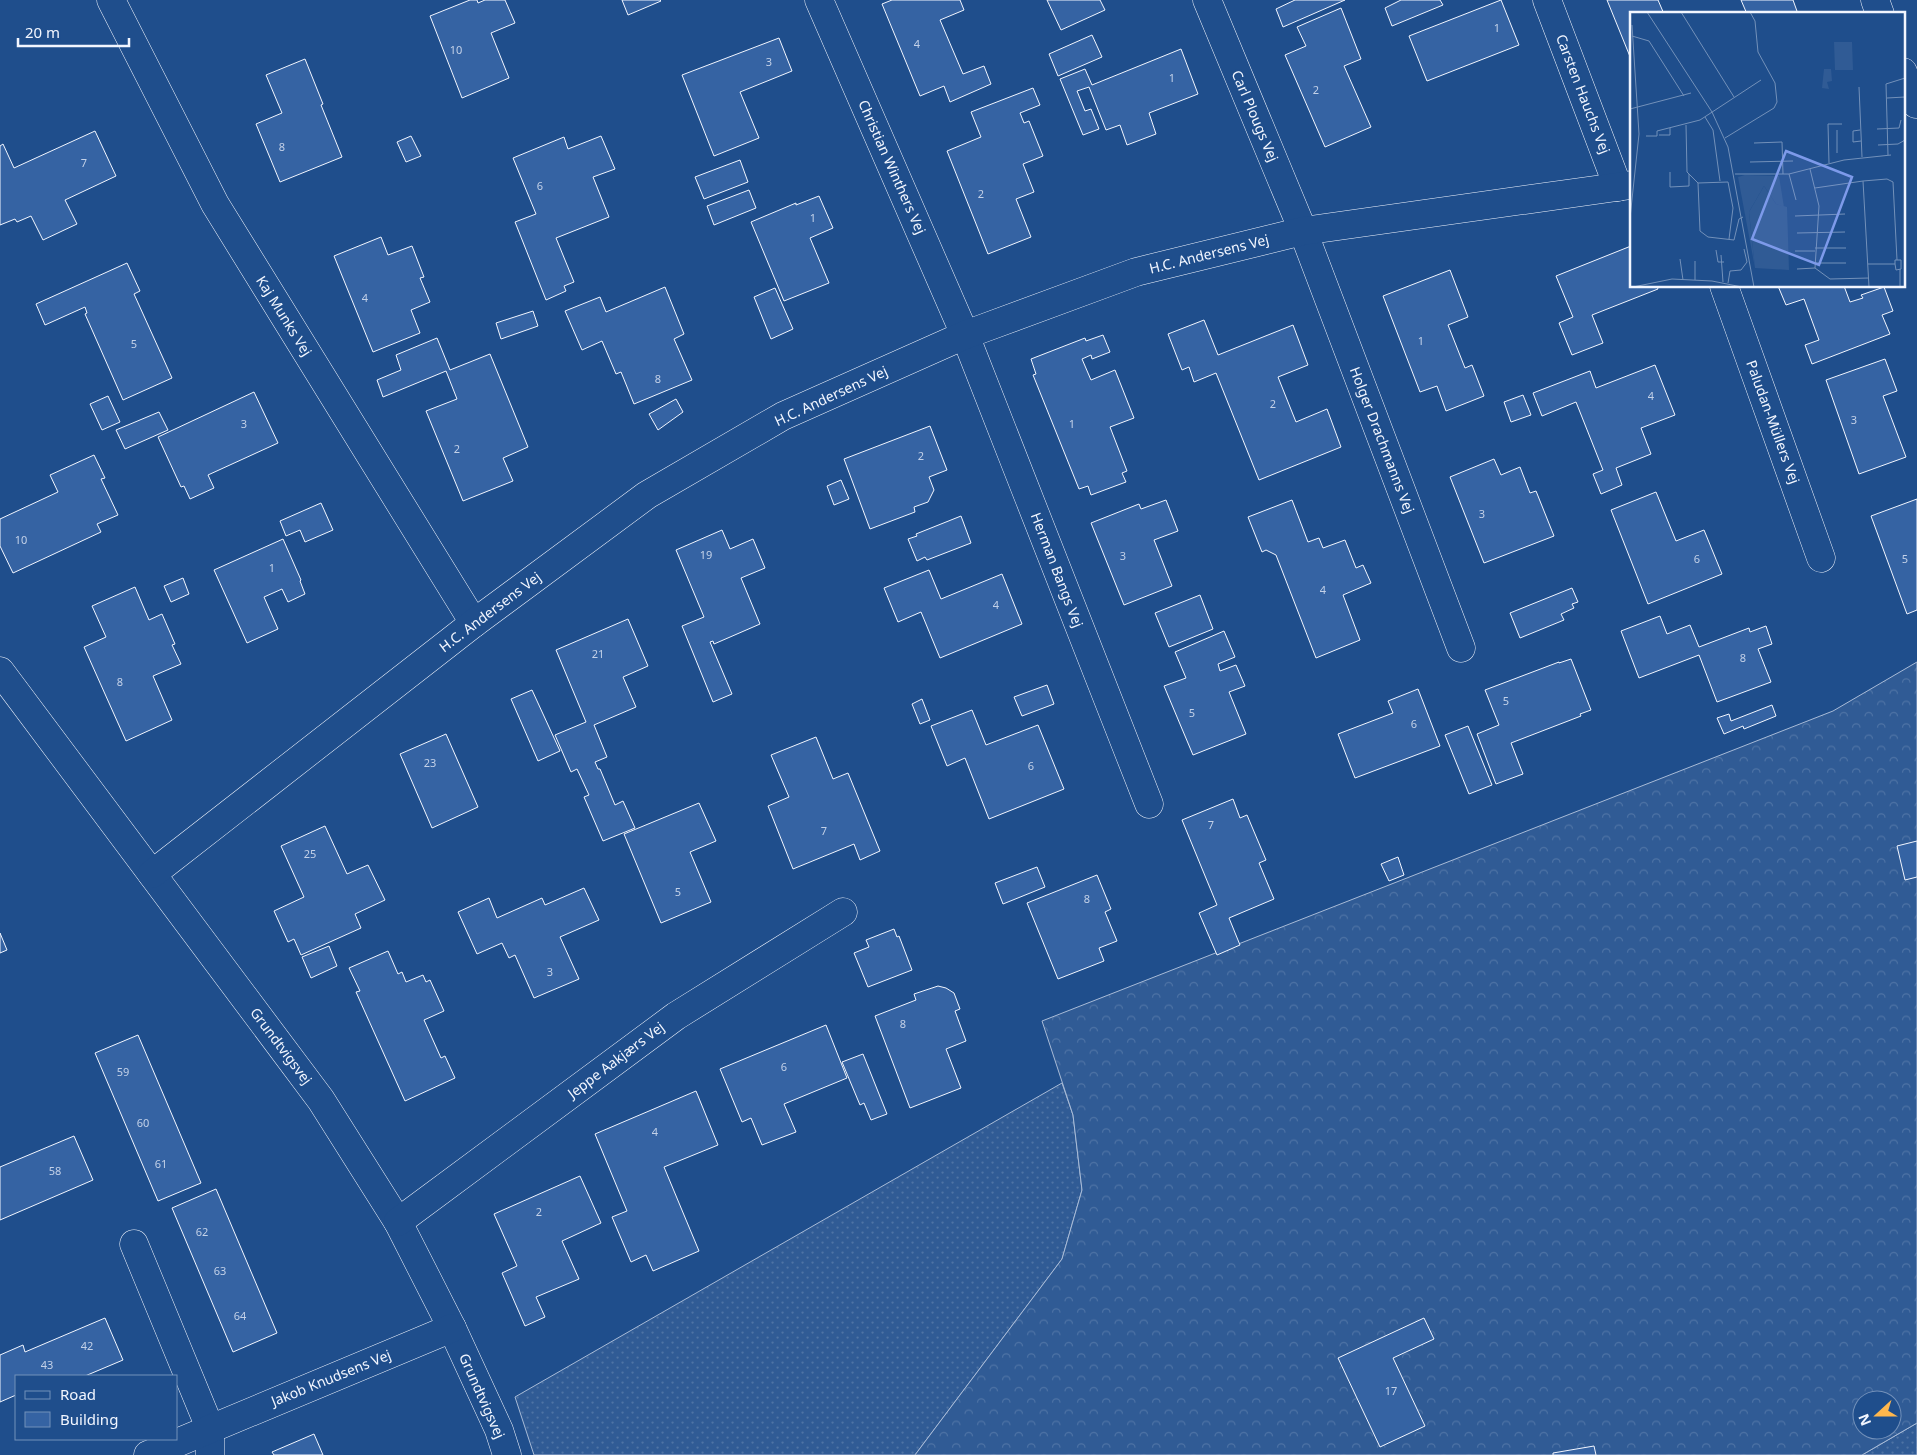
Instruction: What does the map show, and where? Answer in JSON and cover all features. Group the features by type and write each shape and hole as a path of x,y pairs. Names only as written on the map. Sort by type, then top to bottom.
{"street":[{"name":"Kaj Munks Vej","path":"111,0 215,204 474,623"},
{"name":"Christian Winthers Vej","path":"819,0 965,335"},
{"name":"Carl Plougs Vej","path":"1207,0 1303,231"},
{"name":"Carsten Hauchs Vej","path":"1547,0 1624,186"},
{"path":"1875,0 1879,12"},
{"path":"1904,76 1912,106"},
{"name":"H.C. Andersens Vej","path":"152,874 474,623 647,495 783,416 965,335 1136,272 1303,231 1624,186"},
{"name":"Holger Drachmanns Vej","path":"1303,231 1461,648"},
{"name":"Paludan-Müllers Vej","path":"1725,288 1821,558"},
{"name":"Herman Bangs Vej","path":"965,335 1149,804"},
{"name":"Grundtvigsvej","path":"0,671 321,1100 398,1222 452,1328 499,1430 507,1455"},
{"name":"Jeppe Aakjærs Vej","path":"398,1222 676,1016 843,912"},
{"path":"134,1244 210,1428 210,1455"},
{"name":"Jakob Knudsens Vej","path":"148,1455 452,1328"}],"green space":[{"path":"1917,662 1917,1423 1902,1432 1902,1390 1852,1390 1852,1440 1888,1440 1862,1455 915,1455 1062,1259 1082,1190 1073,1115 1042,1021 1833,711"},
{"path":"1062,1083 1073,1115 1082,1190 1062,1259 915,1455 534,1455 515,1397"},
{"path":"1917,1423 1917,1455 1862,1455 1888,1440 1902,1440 1902,1432"}],"building":[{"path":"470,0 477,0 478,3 485,0 505,0 515,23 491,33 509,78 462,98 430,16"},
{"path":"622,0 660,0 661,1 628,15"},
{"path":"892,0 960,0 964,10 940,20 963,74 984,66 991,84 950,102 944,86 920,96 882,4"},
{"path":"1047,0 1100,0 1105,10 1061,30"},
{"path":"1295,0 1345,0 1283,27 1276,9"},
{"path":"1401,0 1440,0 1443,5 1392,26 1385,8"},
{"path":"1501,0 1519,45 1427,81 1409,36"},
{"path":"1607,0 1658,0 1663,12 1630,12 1630,57"},
{"path":"1741,0 1793,0 1797,12 1746,12"},
{"path":"1341,8 1361,59 1344,66 1371,127 1325,147 1285,55 1306,46 1297,27"},
{"path":"1092,35 1102,57 1058,76 1049,54"},
{"path":"779,38 792,71 740,92 759,138 714,156 682,75"},
{"path":"1181,49 1198,94 1149,113 1156,134 1127,145 1120,125 1106,130 1089,87 1077,91 1085,111 1091,109 1099,129 1083,135 1060,79 1085,69 1092,85"},
{"path":"305,59 342,157 280,182 256,124 282,113 266,75"},
{"path":"1033,88 1040,105 1020,113 1024,123 1029,121 1043,156 1023,164 1034,192 1016,199 1031,237 988,254 947,151 981,137 971,112"},
{"path":"95,131 116,176 65,200 77,224 43,240 31,216 17,222 15,219 0,225 0,146 3,144 14,168"},
{"path":"411,136 421,156 406,162 397,142"},
{"path":"601,136 615,169 593,177 609,217 556,238 574,282 564,286 566,291 546,300 515,222 536,214 513,158 564,137 568,149"},
{"path":"740,160 748,182 704,199 695,177"},
{"path":"749,190 756,208 714,225 707,206"},
{"path":"819,196 833,228 810,238 829,283 784,301 751,222 796,203 796,205"},
{"path":"381,237 388,255 412,246 424,277 420,278 430,302 411,310 420,333 373,352 334,256"},
{"path":"1630,246 1630,288 1658,289 1592,315 1603,343 1572,355 1559,323 1573,317 1556,276"},
{"path":"127,263 140,291 134,294 172,378 123,400 85,314 87,313 85,307 45,325 36,304"},
{"path":"1450,270 1468,317 1448,325 1465,368 1472,365 1484,396 1446,411 1437,386 1420,392 1383,296"},
{"path":"665,287 684,334 674,339 692,380 634,404 621,372 616,374 602,341 582,350 565,311 600,297 606,312"},
{"path":"775,288 793,329 771,339 754,297"},
{"path":"1779,288 1845,288 1850,302 1863,298 1861,295 1884,288 1893,311 1882,315 1890,334 1812,364 1805,345 1819,340 1804,299 1786,305"},
{"path":"533,311 538,326 501,339 496,323"},
{"path":"1204,320 1218,355 1293,325 1308,365 1278,377 1296,422 1327,409 1341,447 1259,480 1216,373 1194,382 1189,367 1182,370 1168,334"},
{"path":"1103,335 1110,352 1092,359 1091,355 1082,359 1091,380 1115,370 1134,418 1110,427 1127,471 1122,473 1126,482 1091,495 1088,486 1079,489 1033,375 1036,374 1031,359 1085,338 1086,341"},
{"path":"437,338 450,370 490,354 528,447 503,458 513,481 463,501 426,411 457,399 446,371 383,397 377,380 401,370 396,355"},
{"path":"1885,359 1897,391 1883,396 1906,457 1859,474 1826,380"},
{"path":"1655,365 1675,415 1641,428 1651,454 1616,468 1622,485 1601,494 1593,474 1603,470 1576,402 1542,416 1533,393 1590,371 1596,388"},
{"path":"254,392 278,443 208,475 214,488 190,499 184,486 181,487 158,437"},
{"path":"1523,395 1531,415 1511,422 1504,402"},
{"path":"108,396 120,422 102,430 90,404"},
{"path":"676,399 683,412 658,430 649,414"},
{"path":"159,412 168,430 125,449 116,430"},
{"path":"930,426 947,470 929,477 934,490 928,502 914,507 915,512 870,529 844,459"},
{"path":"94,455 105,478 101,479 118,515 97,524 101,532 13,573 0,546 0,519 58,492 50,475"},
{"path":"1494,459 1501,475 1520,467 1530,493 1536,491 1554,536 1484,563 1450,477"},
{"path":"841,480 849,499 834,505 827,486"},
{"path":"1656,492 1676,541 1704,530 1722,574 1648,604 1611,510"},
{"path":"1917,499 1917,610 1907,614 1871,516"},
{"path":"1166,500 1178,531 1154,540 1172,586 1124,605 1091,523 1139,504 1141,509"},
{"path":"1292,500 1308,542 1319,538 1323,548 1345,540 1356,568 1363,565 1371,583 1343,595 1360,640 1316,658 1276,555 1266,550 1262,552 1248,517"},
{"path":"321,503 333,530 305,542 300,530 286,536 280,521"},
{"path":"961,516 971,543 927,560 925,557 917,561 908,539"},
{"path":"722,530 730,549 753,539 765,568 741,578 760,624 714,644 713,641 710,642 732,694 713,702 682,626 704,617 676,550"},
{"path":"283,539 305,594 288,602 282,589 264,597 278,629 247,643 214,570"},
{"path":"929,570 941,599 1002,574 1022,624 940,658 921,612 898,622 884,588"},
{"path":"183,578 189,594 171,602 164,586"},
{"path":"135,587 149,620 162,614 175,644 172,645 181,664 153,676 172,720 126,741 84,647 106,637 92,606"},
{"path":"1572,588 1578,602 1572,604 1574,608 1561,614 1564,620 1520,638 1510,613"},
{"path":"1200,595 1213,629 1169,647 1155,613"},
{"path":"1660,616 1667,634 1690,625 1699,647 1749,628 1750,632 1766,626 1772,644 1758,649 1771,682 1717,702 1699,655 1639,678 1621,631"},
{"path":"628,619 648,666 623,677 636,707 594,725 607,757 595,762 598,769 600,769 615,805 623,801 635,828 603,841 584,797 589,795 577,769 571,772 555,735 586,722 556,650"},
{"path":"1224,631 1235,657 1218,664 1220,671 1236,665 1245,686 1229,692 1246,734 1193,755 1164,686 1186,678 1175,652"},
{"path":"1571,659 1591,710 1580,714 1581,716 1511,743 1523,774 1496,784 1477,734 1499,725 1485,690"},
{"path":"1047,685 1054,704 1022,716 1014,697"},
{"path":"1418,689 1440,746 1355,778 1338,734 1393,713 1388,701"},
{"path":"532,690 560,751 538,761 511,699"},
{"path":"922,699 930,720 920,724 912,704"},
{"path":"1772,705 1776,716 1744,729 1743,726 1724,734 1717,718 1729,714 1731,721"},
{"path":"972,710 986,745 1038,725 1064,789 989,819 965,758 947,766 931,726"},
{"path":"1468,726 1492,785 1469,794 1445,735"},
{"path":"446,734 478,807 432,828 400,754"},
{"path":"816,737 833,779 848,773 880,851 860,860 854,844 793,869 768,806 789,797 771,755"},
{"path":"1233,799 1240,818 1247,815 1266,860 1259,863 1274,899 1229,918 1240,945 1217,955 1199,913 1217,905 1182,820"},
{"path":"699,803 716,841 690,852 711,902 661,923 624,834"},
{"path":"325,826 347,874 368,865 385,900 355,914 361,928 301,955 294,939 288,942 274,911 304,897 281,846"},
{"path":"1917,841 1917,877 1905,880 1897,846"},
{"path":"1398,857 1404,875 1389,881 1381,864"},
{"path":"1037,867 1045,887 1003,904 995,883"},
{"path":"1097,875 1111,909 1105,912 1117,941 1099,948 1104,961 1058,979 1027,903"},
{"path":"584,888 599,920 560,937 579,979 534,998 515,955 509,958 502,943 477,954 458,912 489,898 497,918 542,898 545,905"},
{"path":"894,929 897,937 899,936 912,970 868,987 854,953 869,947 866,940"},
{"path":"0,933 7,950 0,953"},
{"path":"329,946 337,966 311,978 302,957"},
{"path":"388,951 398,974 402,972 406,982 423,975 426,982 430,980 444,1011 424,1020 441,1058 445,1056 455,1078 405,1101 356,992 360,991 349,968"},
{"path":"938,986 954,993 960,1009 955,1011 966,1041 946,1049 961,1088 910,1108 875,1016 916,1000 914,994"},
{"path":"826,1025 847,1078 784,1104 796,1132 762,1145 751,1118 742,1122 720,1069"},
{"path":"138,1035 201,1183 158,1201 95,1053"},
{"path":"863,1054 887,1114 871,1120 864,1103 860,1105 842,1062"},
{"path":"696,1091 718,1145 664,1167 699,1251 653,1271 646,1255 631,1262 612,1217 627,1211 595,1134"},
{"path":"74,1136 93,1180 0,1220 0,1167"},
{"path":"580,1176 601,1223 562,1241 579,1279 536,1297 545,1317 525,1326 502,1273 517,1266 494,1214"},
{"path":"216,1189 277,1333 233,1352 172,1208"},
{"path":"105,1318 123,1360 87,1375 15,1375 15,1395 0,1402 0,1355 23,1345 25,1352"},
{"path":"1424,1318 1434,1339 1393,1358 1425,1426 1380,1447 1338,1358"},
{"path":"314,1434 323,1455 274,1455 272,1452"},
{"path":"1594,1446 1596,1455 1553,1455 1553,1453"}]}
